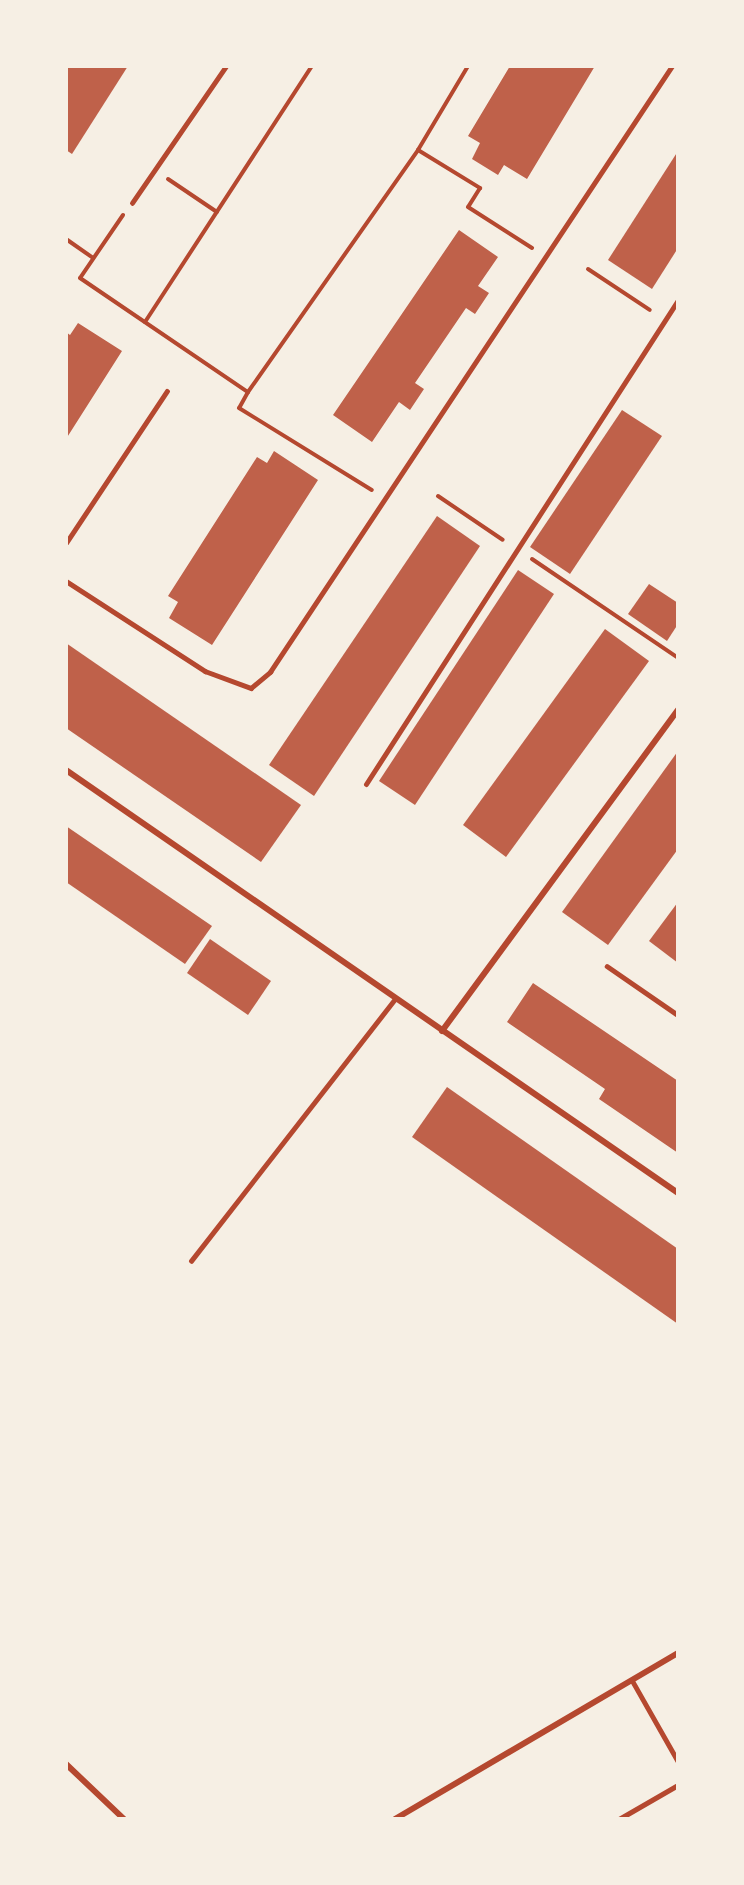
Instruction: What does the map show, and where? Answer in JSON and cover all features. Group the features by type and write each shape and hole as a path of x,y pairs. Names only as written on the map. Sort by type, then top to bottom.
{"street":[{"path":"366,784 678,300"},
{"path":"442,1031 678,710"},
{"path":"66,771 678,1193"},
{"path":"395,1819 678,1653"},
{"path":"66,1764 124,1819"}],"lane":[{"path":"132,203 226,66"},
{"path":"66,581 205,671 251,688 270,672 672,66"},
{"path":"66,543 167,391"},
{"path":"607,966 678,1015"},
{"path":"191,1261 396,999"},
{"path":"632,1680 678,1761"},
{"path":"619,1819 678,1785"}],"path":[{"path":"145,322 312,66"},
{"path":"386,498 239,408 418,150 468,66"},
{"path":"418,150 480,188 468,207 546,257"},
{"path":"154,170 217,212"},
{"path":"132,203 80,278 248,392"},
{"path":"66,239 93,258"},
{"path":"588,269 665,320"},
{"path":"438,496 678,658"}],"building":[{"path":"66,66 128,66 72,154 66,150"},
{"path":"510,66 595,66 527,179 504,165 498,175 472,159 480,143 468,136"},
{"path":"678,151 678,248 652,289 608,260"},
{"path":"459,230 498,257 478,286 489,293 475,314 466,308 415,383 424,389 410,410 399,402 372,442 333,415"},
{"path":"78,323 122,351 66,439 66,332 70,335"},
{"path":"622,410 662,436 570,574 530,547"},
{"path":"274,451 318,480 212,645 169,618 178,602 168,596 257,457 267,463"},
{"path":"437,516 480,546 314,796 269,765"},
{"path":"518,570 554,594 415,805 379,781"},
{"path":"649,584 678,603 678,624 667,641 628,614"},
{"path":"605,629 649,661 506,857 463,825"},
{"path":"66,643 301,805 261,862 66,728"},
{"path":"678,751 678,849 608,945 562,912"},
{"path":"66,826 212,926 185,964 66,882"},
{"path":"678,902 678,963 649,941"},
{"path":"210,939 271,981 248,1015 187,973"},
{"path":"533,983 678,1081 678,1153 599,1099 605,1089 507,1022"},
{"path":"447,1087 678,1249 678,1324 412,1137"}]}
